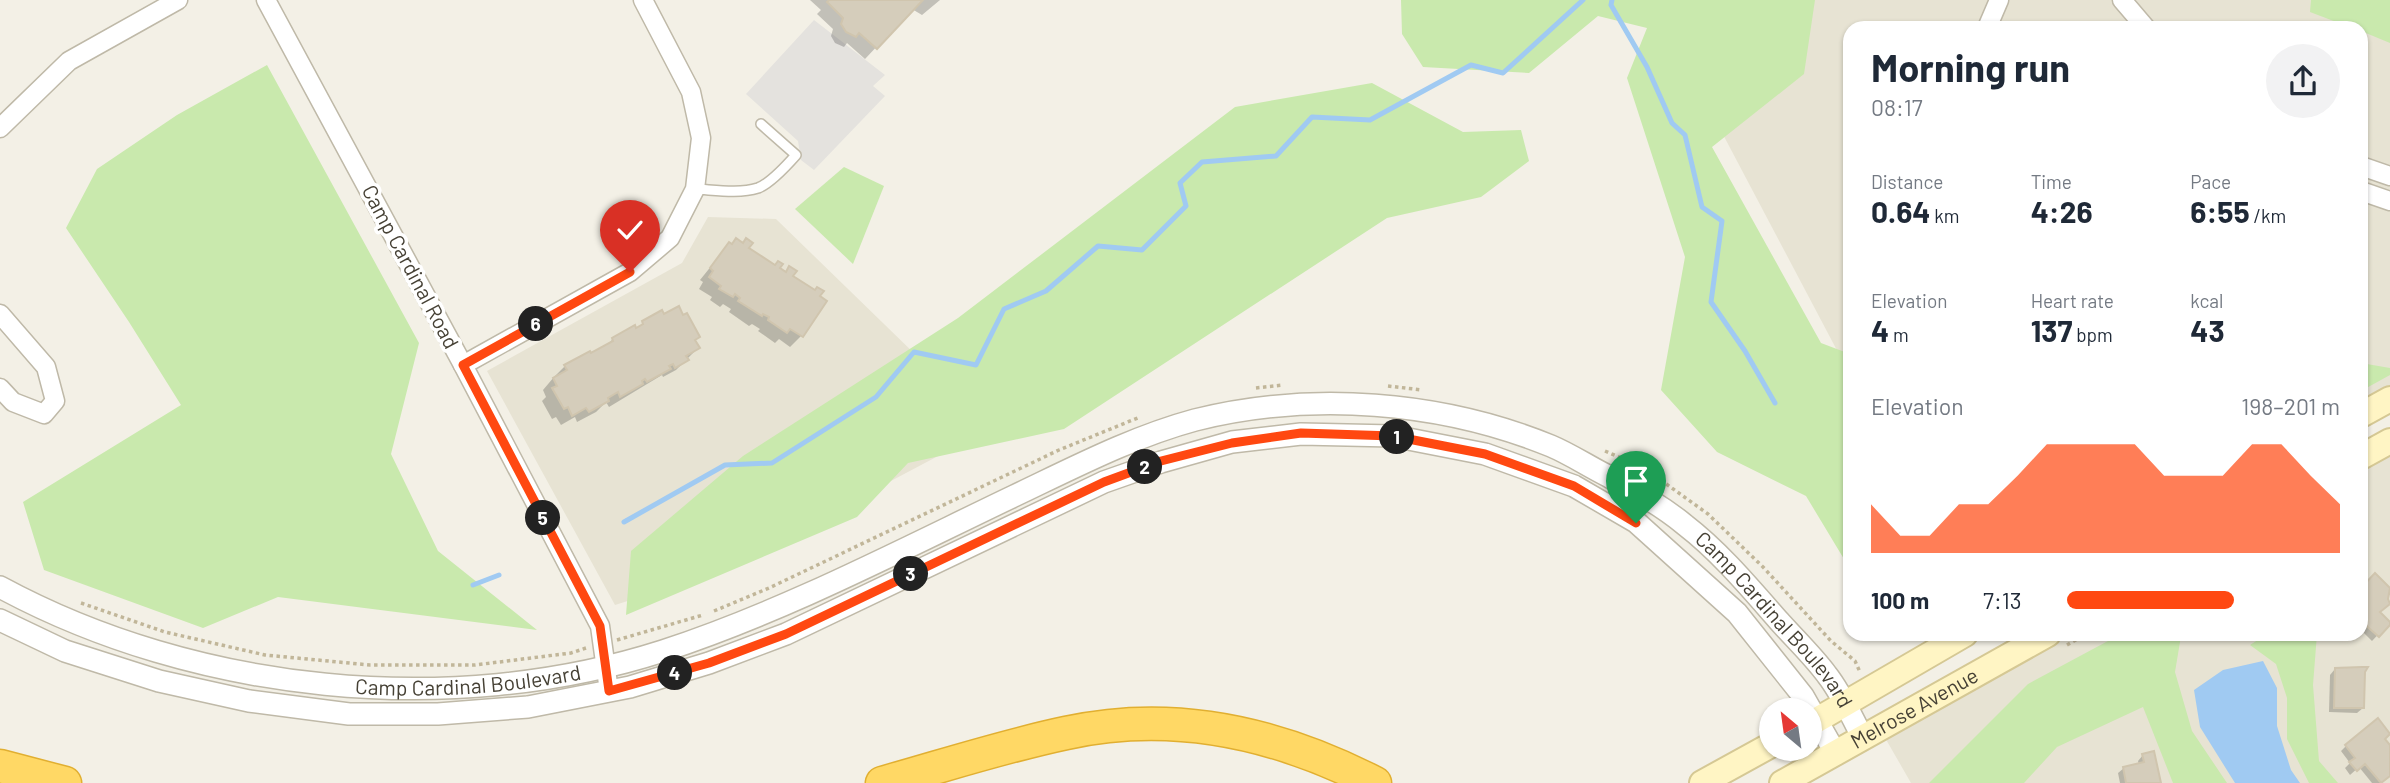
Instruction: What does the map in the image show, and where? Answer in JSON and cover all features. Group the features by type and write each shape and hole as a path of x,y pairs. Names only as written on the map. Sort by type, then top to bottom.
{"highway":[{"path":"882,783 1069,732 1127,724 1165,724 1209,727 1273,740 1309,752 1375,783"},
{"path":"0,766 65,783"},
{"path":"31,774 86,783"}],"main road":[{"path":"2368,411 2390,399"},
{"path":"2368,453 2390,441"},
{"name":"Melrose Avenue","path":"1822,717 1953,641"},
{"name":"Melrose Avenue","path":"1783,783 2036,641"},
{"path":"1702,783 1759,752"}],"street":[{"path":"0,128 69,61 177,0"},
{"name":"Camp Cardinal Road","path":"266,0 600,626 609,691"},
{"path":"1990,21 1999,0"},
{"path":"2122,0 2140,21"},
{"path":"463,365 630,272 670,238 695,189 701,138 691,92 646,1"},
{"path":"2368,168 2390,176"},
{"path":"2368,193 2390,201"},
{"path":"0,314 46,367 55,401 44,414 12,402 0,388"},
{"name":"Camp Cardinal Boulevard","path":"0,587 39,608 99,633 182,660 273,677 353,685 437,689 518,684 661,652 799,598 1128,443 1195,421 1271,406 1405,406 1475,422 1552,447 1635,491 1687,526 1746,584 1829,676 1863,738"},
{"name":"Camp Cardinal Boulevard","path":"0,620 65,651 159,681 249,701 349,714 438,714 515,708 609,691 709,663 786,634 1104,482 1161,461 1232,443 1301,433 1393,436 1485,454 1574,486 1636,523 1737,613 1804,698"},
{"name":"Camp Cardinal Boulevard","path":"1822,735 1836,754"}],"lane":[{"path":"695,189 735,191 759,188 788,164 796,155 761,124"}],"shaded area":[{"path":"1652,0 2390,0 2390,387 2368,400 2368,21 1843,21 1843,362"},
{"path":"814,20 885,75 873,86 885,96 814,170 801,160 798,141 746,94"},
{"path":"708,217 776,219 991,428 719,572 615,605 487,371 682,263"},
{"path":"2390,450 2390,783 1911,783 1884,736 2054,641 2368,641 2368,462"}],"green space":[{"path":"1401,0 1815,0 1804,74 1712,147 1821,343 1843,351 1843,557 1806,496 1717,452 1661,390 1685,257 1627,78 1647,28 1598,16 1529,73 1423,67 1402,34"},
{"path":"2311,0 2390,0 2390,43 2368,34 2368,21 2334,21 2310,12"},
{"path":"267,65 419,343 391,454 438,551 537,630 278,597 203,628 44,570 23,502 181,405 66,228 97,169 177,115"},
{"path":"1372,83 1463,132 1521,130 1529,161 1481,197 1387,218 1064,429 908,463 857,517 626,615 631,551 743,456 958,318 1235,107"},
{"path":"844,167 884,186 853,264 795,209"},
{"path":"2368,364 2390,368 2390,375 2368,387"},
{"path":"2108,641 2180,641 2175,672 2192,731 2227,783 2173,783 2143,707 2057,747 2024,783 1929,783 2028,684"},
{"path":"2256,641 2316,641 2313,685 2319,761 2338,783 2309,783 2287,739 2287,698 2276,664 2250,645"}],"water":[{"path":"2263,661 2277,688 2277,726 2291,770 2300,783 2235,783 2200,727 2194,690 2223,670"}],"building":[{"path":"923,0 877,49 859,33 856,37 846,32 841,24 843,18 827,2"},
{"path":"736,238 743,243 746,238 753,243 749,248 775,265 778,261 783,264 780,268 786,272 789,266 797,271 793,276 815,290 817,287 824,291 820,296 827,301 803,337 790,329 787,333 768,320 769,317 763,314 762,316 738,301 740,298 735,294 733,297 719,289 721,286 709,277 713,271 710,268 729,242 732,244"},
{"path":"679,306 683,315 687,313 700,337 695,340 700,348 686,356 689,360 675,368 673,364 669,366 671,369 647,382 645,379 643,384 620,397 618,392 608,398 609,401 589,412 586,408 572,416 568,407 564,409 552,388 557,386 553,378 567,370 564,365 613,341 612,338 635,325 636,328 643,324 642,321 662,310 664,314"},
{"path":"2375,573 2390,588 2390,604 2380,612 2390,625 2379,637 2368,627 2368,581"},
{"path":"2368,667 2365,672 2364,708 2334,708 2335,668"},
{"path":"2378,718 2390,734 2385,739 2390,745 2390,776 2381,783 2365,764 2357,771 2349,762 2355,758 2345,745"},
{"path":"2154,751 2161,783 2126,783 2123,767 2144,762 2142,754"}],"waterway":[{"path":"624,522 725,465 772,463 876,397 914,352 976,365 1004,309 1046,291 1098,246 1142,250 1186,206 1180,183 1202,162 1276,156 1312,117 1370,120 1471,65 1503,73 1583,0"},
{"path":"1612,0 1611,5 1647,67 1672,123 1685,135 1702,207 1722,221 1711,302 1745,351 1775,403"},
{"path":"473,585 499,575"}],"route":[{"path":"630,272 463,365 600,626 609,691 709,663 786,634 1104,482 1161,461 1232,443 1301,433 1393,436 1485,454 1574,486 1636,523"}]}
